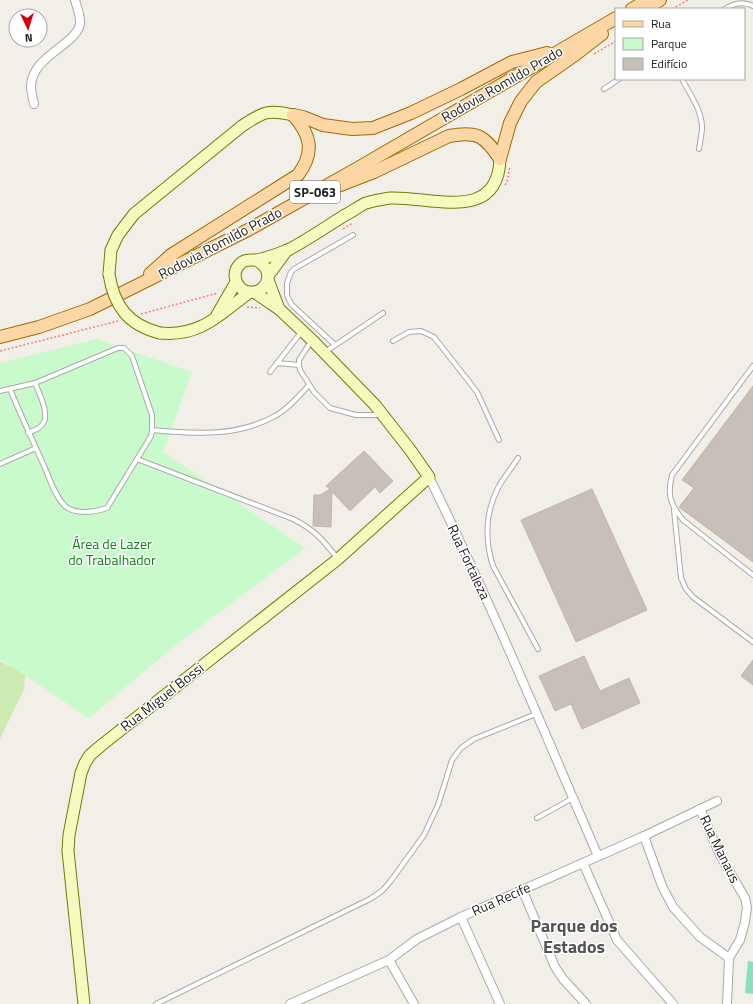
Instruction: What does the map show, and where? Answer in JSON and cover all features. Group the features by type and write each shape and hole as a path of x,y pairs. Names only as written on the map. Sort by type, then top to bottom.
{"main road":[{"path":"634,8 648,0"},
{"path":"646,8 660,0"},
{"name":"Rodovia Romildo Prado","path":"0,337 39,327 90,309 248,230 615,19"},
{"name":"Rodovia Romildo Prado","path":"0,343 41,333 92,314 135,296 178,274 615,26"},
{"path":"252,292 240,288 236,282 235,273 239,265 247,260 256,260 287,250 365,204 389,198 459,203 480,198 492,188 497,180 500,171 500,159 510,123 521,101 536,82 602,34"},
{"path":"287,250 268,278 266,284 260,289 252,292 201,328 186,332 173,334 147,330 129,318 115,299 111,288 109,274 111,250 118,235 134,214 242,126 259,115 278,111 304,117 323,125 352,129 373,128 411,113 512,62 560,49"},
{"path":"137,285 171,255 298,175 305,166 309,155 309,144 306,133 301,124 292,114"},
{"path":"328,190 374,172 449,136 459,134 467,133 476,135 492,148 500,159"},
{"path":"256,260 262,263 266,268 268,278"},
{"name":"Rua Fortaleza","path":"268,278 279,309"},
{"path":"214,319 236,282"},
{"name":"Rua Fortaleza","path":"252,292 279,309 312,340 375,405 411,451 428,477"},
{"name":"Rua Miguel Bossi","path":"84,1004 68,851 69,835 80,780 87,759 103,744 338,559 428,477"}],"street":[{"path":"34,104 31,85 36,70 47,58 77,33 80,23 75,0"},
{"name":"Rua Fortaleza","path":"428,477 453,526 598,856"},
{"name":"Rua Recife","path":"290,1004 389,960 417,939 461,917 644,836 717,801"},
{"name":"Rua Manaus","path":"700,809 720,855 749,900 746,907 745,922 740,940 729,958 727,1004"},
{"path":"644,836 662,886 673,906 700,937 729,958"},
{"path":"583,862 617,940 673,1004"},
{"path":"522,889 555,966 563,979 586,1004"},
{"path":"461,917 500,1004"},
{"path":"389,960 414,1004"}],"lane":[{"path":"726,8 734,4 741,3 753,6"},
{"path":"604,89 618,80"},
{"path":"683,80 698,107 702,128 699,149"},
{"path":"335,345 292,305 287,295 287,283 291,272 294,269 353,236"},
{"path":"324,352 383,313"},
{"path":"270,372 302,331"},
{"path":"393,340 409,332 421,331 434,337 477,392 499,440"},
{"path":"312,340 299,360 299,365 309,385 330,408 356,415 383,416"},
{"path":"0,391 36,383 118,348 124,348 132,356 152,415 152,430 151,436 107,508 89,511 75,511 66,506 57,495 36,448 28,434 10,389"},
{"path":"277,363 299,365"},
{"path":"753,366 672,475 669,487 670,499 674,509 680,572 686,589 693,597 753,642"},
{"path":"28,434 42,425 46,419 46,411 36,383"},
{"path":"152,430 170,432 226,432 254,426 276,416 295,400 309,385"},
{"path":"0,464 36,448"},
{"path":"518,458 498,489 488,522 488,552 493,566 538,649"},
{"path":"137,459 293,519 308,527 321,538 338,559"},
{"path":"674,509 683,520 753,575"},
{"path":"156,1004 370,899 382,891 424,835 438,805 452,760 457,753 474,740 536,714"},
{"path":"537,818 573,798"}],"path":[{"path":"674,8 688,0"}],"green space":[{"name":"Área de Lazer do Trabalhador","path":"97,339 192,372 163,452 305,548 182,640 89,718 0,659 0,363"},
{"path":"13,653 27,657 24,689 0,739 0,661 11,667"},
{"path":"748,961 753,962 753,994 745,993"}],"building":[{"path":"753,386 753,562 679,507 694,488 682,480"},
{"path":"364,451 393,481 380,493 375,487 350,511 332,492 331,527 313,526 314,495 320,495 330,489 326,486"},
{"path":"592,489 647,610 576,642 521,520"},
{"path":"584,656 600,691 629,678 640,703 582,729 571,704 555,711 539,676"},
{"path":"753,660 753,685 741,676"}],"district":[{"name":"Parque dos Estados","path":"574,936"}]}
